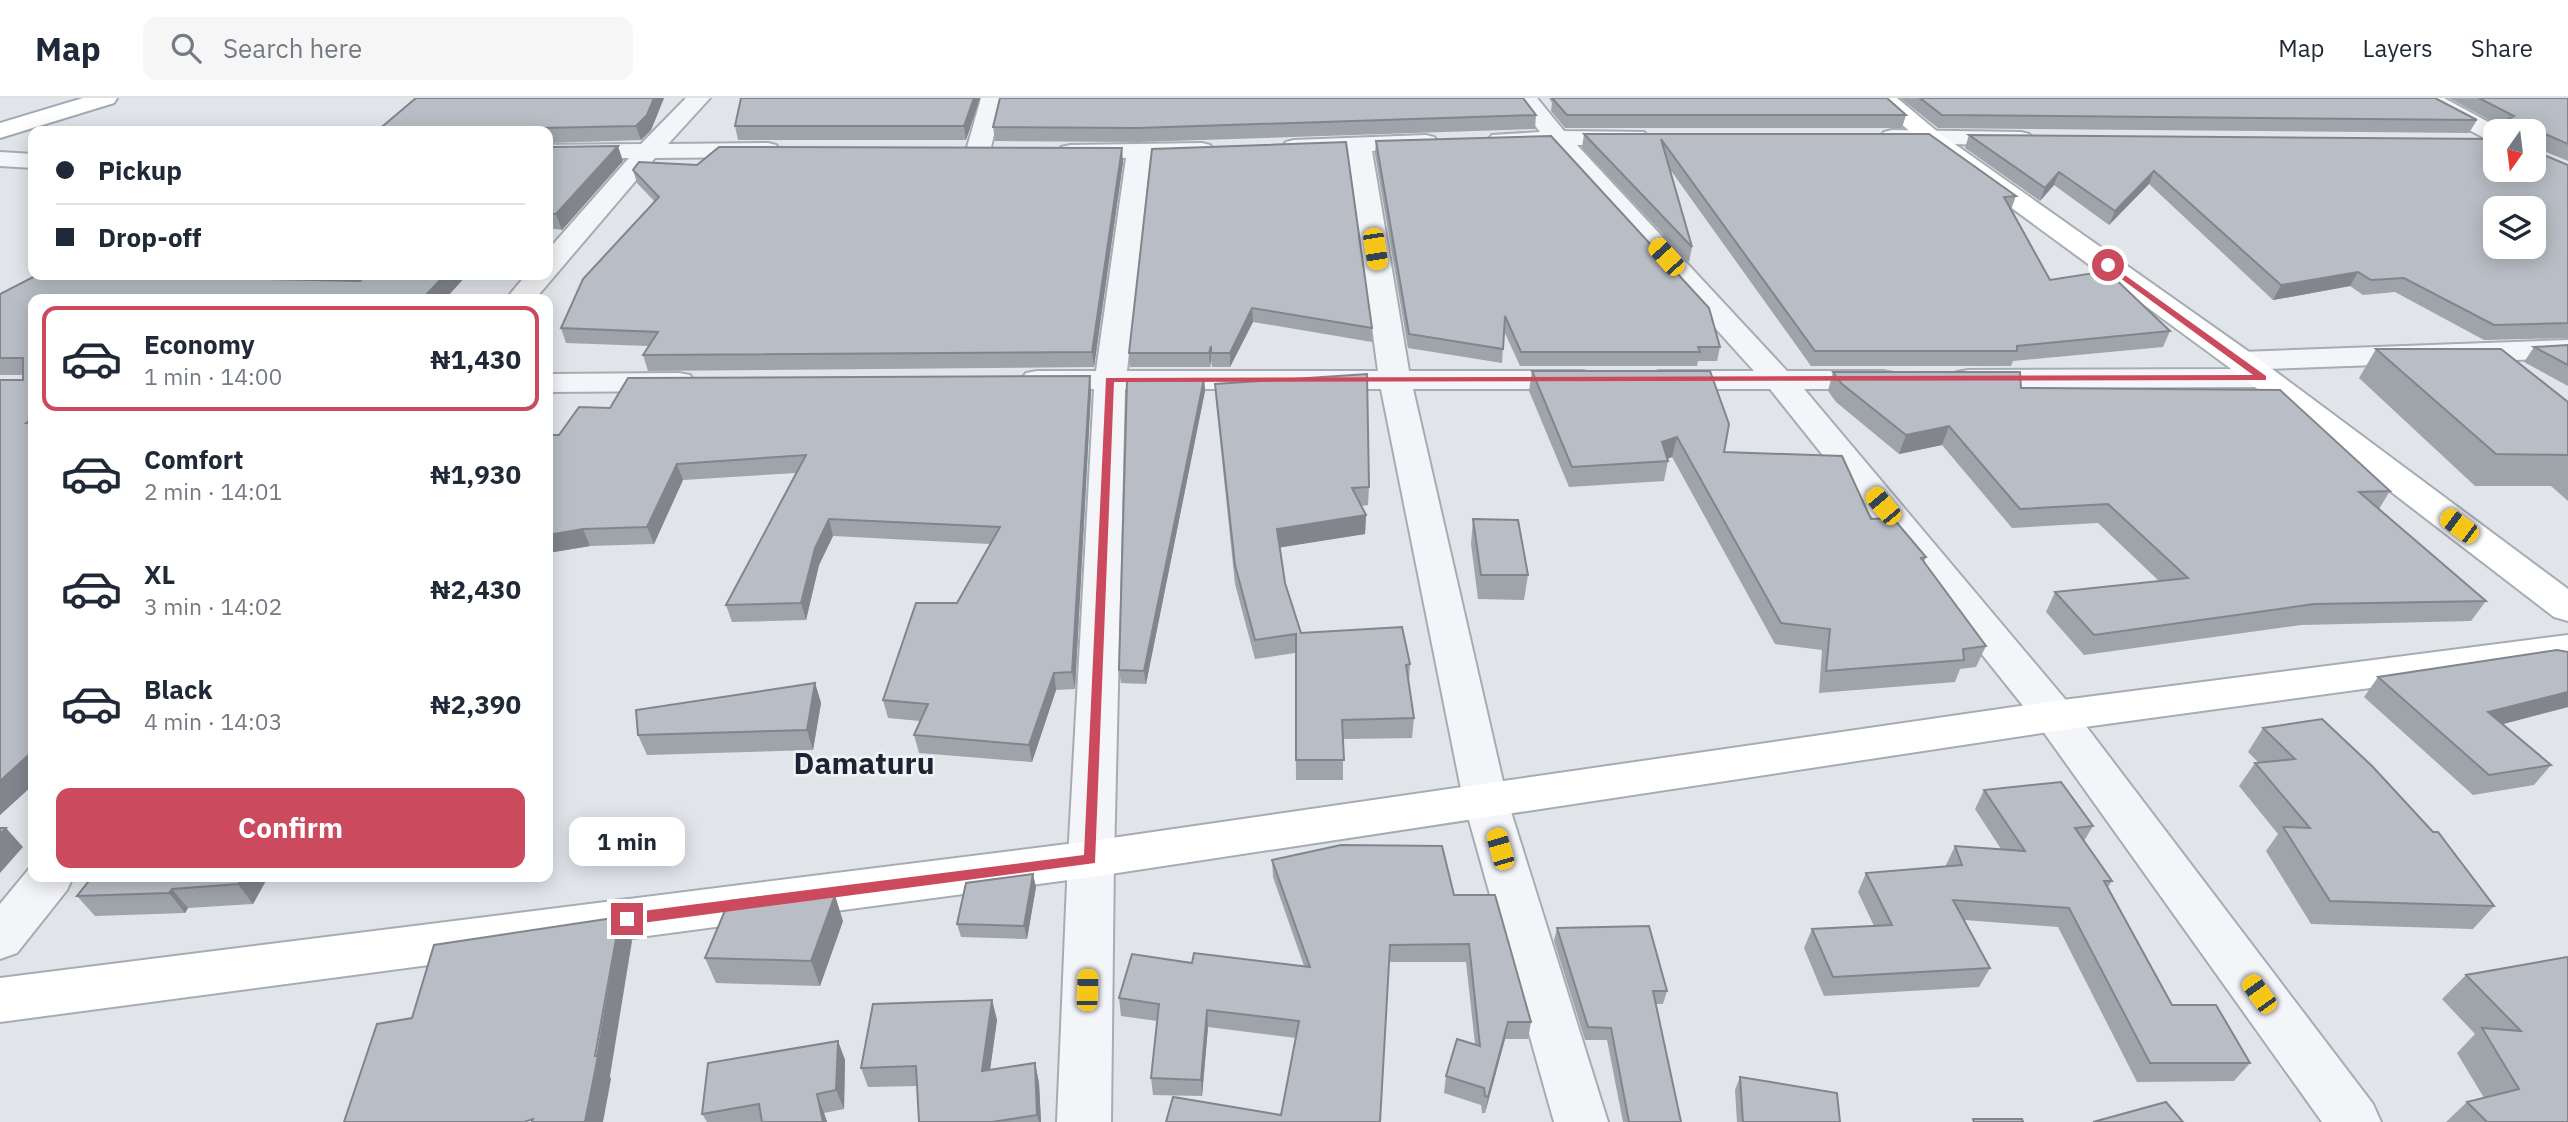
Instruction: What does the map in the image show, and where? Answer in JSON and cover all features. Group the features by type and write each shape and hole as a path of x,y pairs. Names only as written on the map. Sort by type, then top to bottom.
{"street":[{"path":"0,117 64,98"},
{"path":"0,131 106,98"},
{"path":"553,261 649,150 699,98"},
{"path":"978,151 992,98"},
{"path":"1525,98 1557,138 1779,380 2055,716 2354,1122"},
{"path":"1883,98 1931,138 2252,369 2568,608"},
{"path":"2427,98 2483,128"},
{"path":"1478,141 1655,137"},
{"path":"1876,137 2040,140"},
{"path":"1277,147 1452,141"},
{"path":"2468,143 2483,143"},
{"path":"1359,144 1395,379 1485,799 1581,1122"},
{"path":"1045,151 1222,149"},
{"path":"553,152 798,150"},
{"path":"951,151 1005,151"},
{"path":"1084,1122 1091,859 1110,380 1139,152"},
{"path":"0,159 28,161"},
{"path":"524,294 537,280"},
{"path":"1014,380 1931,379 2252,369 2568,349"},
{"path":"553,383 712,382"},
{"path":"0,999 1091,859 2055,716 2568,648"},
{"path":"0,939 46,882"}],"building":[{"path":"416,98 654,98 647,115 636,126 383,126"},
{"path":"741,98 974,98 964,126 735,126"},
{"path":"1000,98 1523,98 1536,115 1138,128 993,127"},
{"path":"1552,98 1887,98 1906,115 1567,115"},
{"path":"1920,98 2435,98 2477,120 1942,115"},
{"path":"2479,98 2568,98 2568,144 2546,134 2546,119 2508,119 2514,116"},
{"path":"1584,134 1929,134 2016,196 2004,197 2050,280 2107,271 2170,331 2017,346 2017,351 1815,351 1661,139 1692,247"},
{"path":"1969,135 2483,139 2483,182 2546,182 2546,156 2568,165 2568,323 2494,325 2404,278 2371,280 2358,272 2281,285 2154,171 2115,211 2059,172 2045,188"},
{"path":"1551,136 1709,308 1720,347 1698,347 1700,352 1521,352 1505,316 1503,349 1409,334 1376,141"},
{"path":"1346,142 1372,328 1252,308 1230,353 1211,353 1211,346 1209,353 1129,353 1152,149"},
{"path":"618,146 556,214 553,214 553,147"},
{"path":"719,147 1122,148 1092,352 643,355 658,332 561,328 583,279 659,197 633,170 639,162 697,165"},
{"path":"28,280 440,280 427,294 28,294 28,756 0,781 0,380 23,380 23,358 0,358 0,294"},
{"path":"2568,345 2568,365 2534,347"},
{"path":"2376,349 2501,349 2568,402 2568,455 2496,454"},
{"path":"1532,371 1710,371 1729,424 1724,452 1842,456 1871,519 1893,518 1926,557 1921,558 1986,646 1963,649 1964,660 1826,671 1830,629 1781,623 1677,437 1662,442 1668,461 1572,467"},
{"path":"1833,372 2020,372 2021,388 2280,390 2390,491 2359,492 2486,601 2314,604 2094,635 2055,592 2188,578 2108,504 2020,509 1949,426 1906,435 1842,384"},
{"path":"1367,374 1369,487 1352,488 1366,515 1277,529 1285,583 1301,633 1402,627 1410,664 1406,665 1414,718 1342,720 1344,760 1296,760 1296,634 1255,640 1235,565 1215,384"},
{"path":"1090,376 1072,672 1054,673 1029,745 914,735 928,704 883,700 916,603 957,603 1000,527 829,519 815,548 801,603 726,605 806,455 677,464 647,527 583,529 553,534 553,435 559,435 579,407 610,408 628,378"},
{"path":"1204,379 1144,671 1119,670 1127,380"},
{"path":"1473,519 1518,520 1528,575 1481,575"},
{"path":"2557,650 2568,652 2568,692 2488,712 2551,765 2489,775 2378,677"},
{"path":"815,683 807,730 638,735 636,710"},
{"path":"2322,719 2372,766 2433,832 2438,832 2494,906 2330,901 2283,827 2310,828 2255,763 2295,759 2263,728"},
{"path":"2061,782 2093,826 2075,828 2112,881 2104,881 2172,1005 2216,1005 2250,1063 2150,1063 2069,908 1953,900 1990,968 1833,977 1812,929 1892,925 1866,873 1962,865 1955,846 2025,851 1984,790"},
{"path":"1341,845 1442,846 1454,895 1495,895 1531,1022 1508,1022 1488,1097 1485,1096 1484,1088 1446,1076 1457,1039 1480,1046 1469,944 1390,945 1380,1122 1166,1122 1173,1097 1281,1115 1299,1021 1207,1010 1201,1080 1151,1078 1159,1004 1119,998 1132,954 1192,963 1194,953 1310,967 1272,860"},
{"path":"1033,874 1024,926 957,924 966,883"},
{"path":"88,882 239,882 172,889 169,893 77,896"},
{"path":"787,894 835,895 811,961 705,958 729,901"},
{"path":"620,917 585,1122 532,1122 533,1119 524,1122 344,1122 377,1024 412,1018 434,945"},
{"path":"1649,926 1667,991 1653,991 1681,1122 1629,1122 1611,1028 1588,1027 1557,928"},
{"path":"2567,957 2568,1122 2487,1122 2467,1102 2519,1089 2482,1028 2521,1031 2466,975"},
{"path":"992,1000 982,1071 1035,1063 1037,1115 992,1122 919,1122 916,1066 861,1068 873,1004"},
{"path":"838,1041 836,1090 817,1094 823,1122 762,1122 759,1104 702,1114 708,1063"},
{"path":"1740,1077 1837,1093 1840,1122 1743,1122"},
{"path":"2166,1102 2183,1122 2093,1122"},
{"path":"1973,1119 2022,1119 2023,1122 1974,1122"}],"district":[{"name":"Damaturu","path":"864,762"}],"route":[{"path":"627,919 1091,859 1110,380 2263,378 2108,265"}]}
